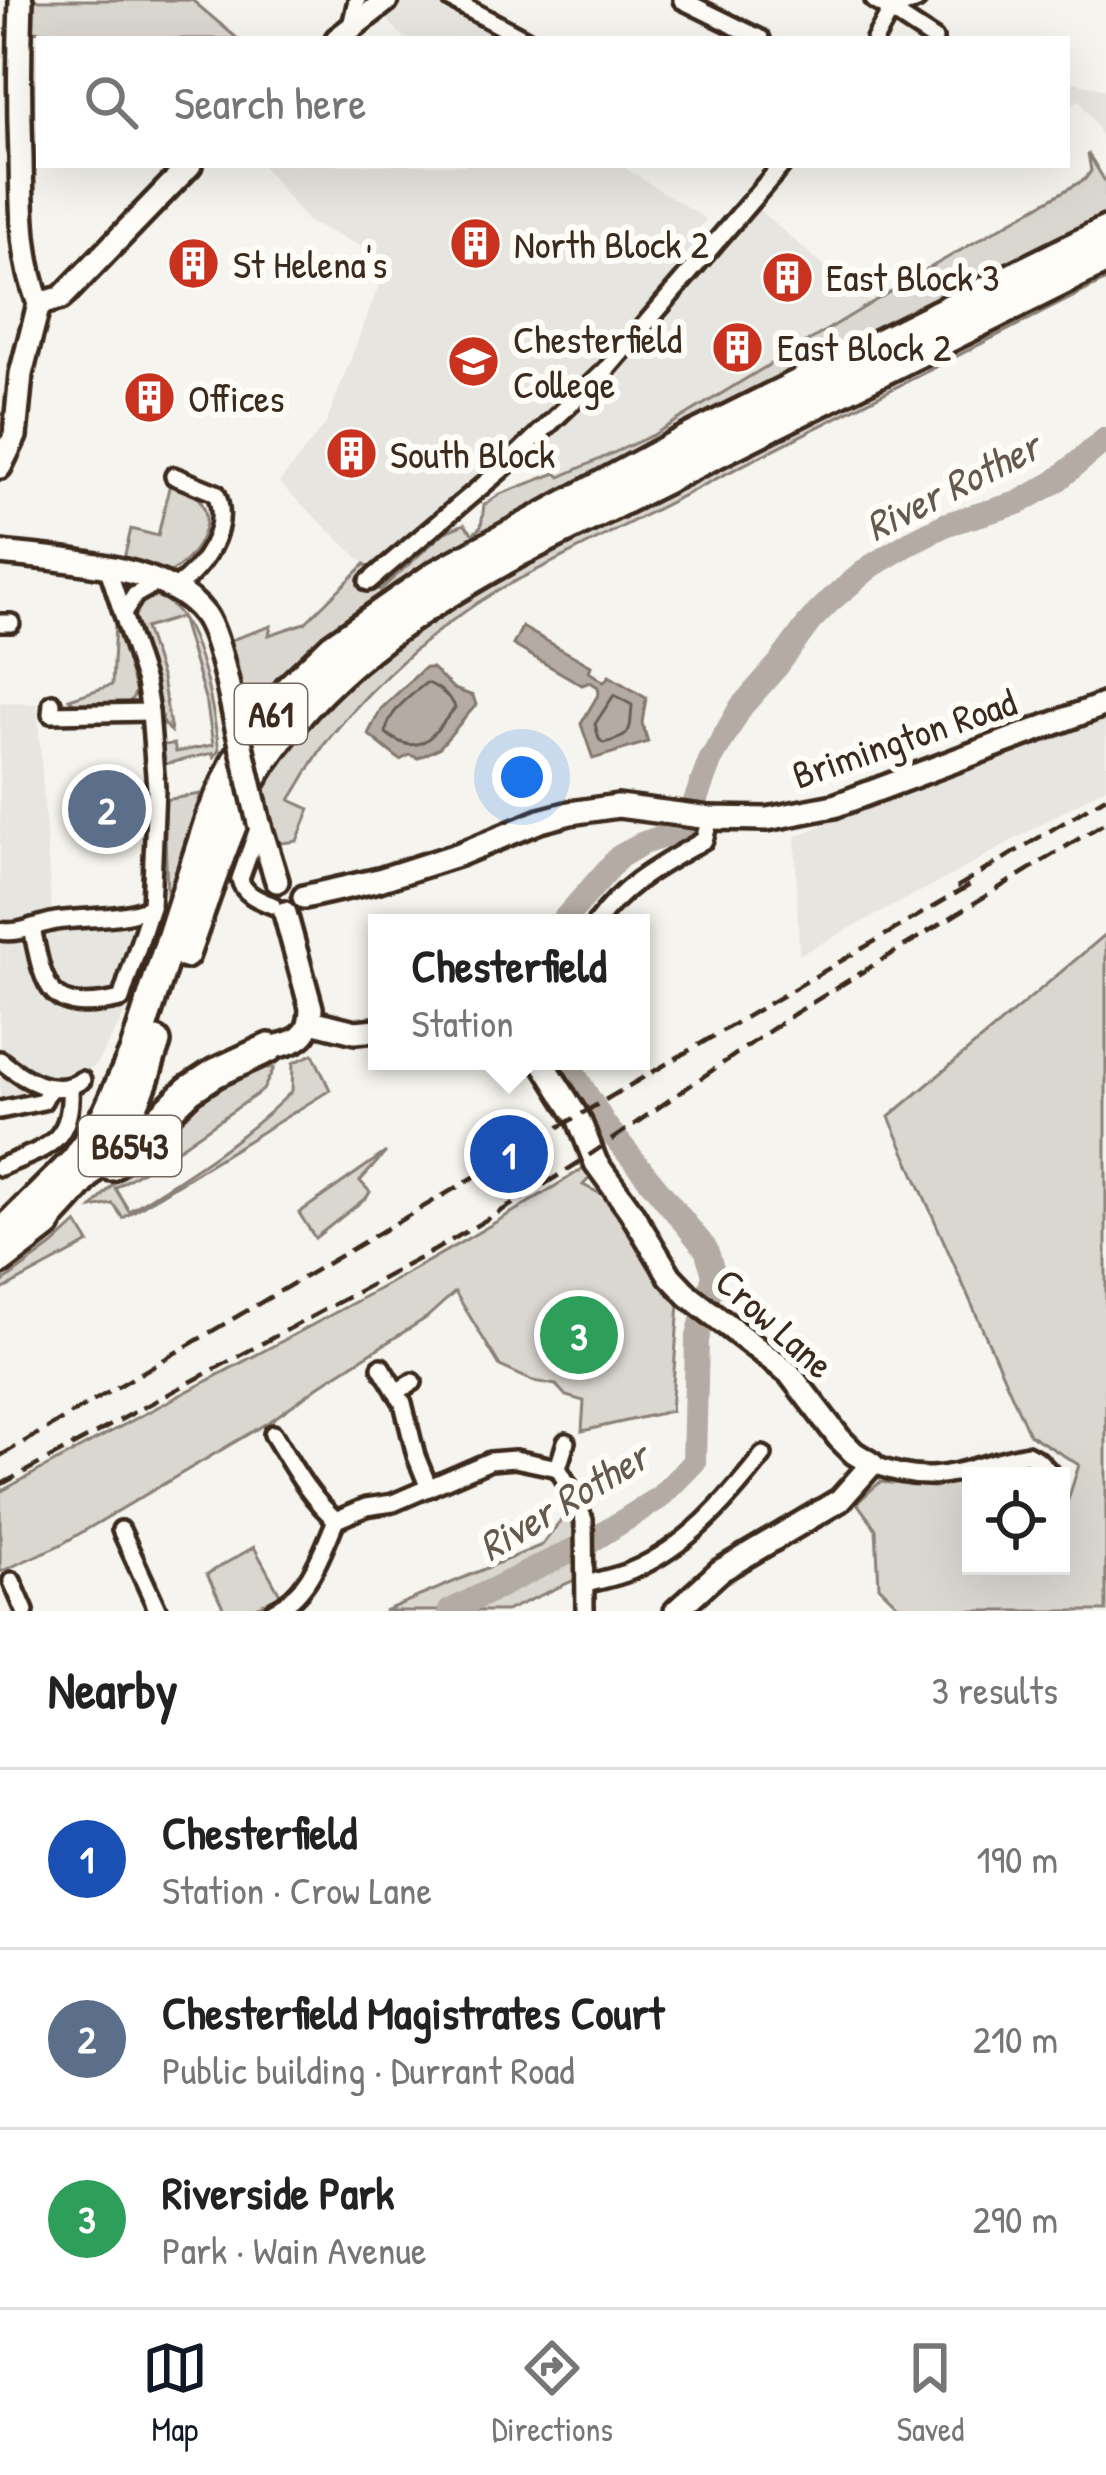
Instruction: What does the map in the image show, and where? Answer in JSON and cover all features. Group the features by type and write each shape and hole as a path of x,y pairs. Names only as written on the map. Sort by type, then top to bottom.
{"highway":[{"name":"A61","path":"0,1235 76,1160 107,1113 134,1053 210,818 237,759 290,688 333,647 436,575 510,535 684,442 1106,231"},
{"name":"A61","path":"0,1260 34,1233 98,1162 131,1108 248,786 310,699 352,659 447,592 519,552 1106,260"},
{"name":"B6543","path":"34,1233 68,1209 189,1090 214,1072 268,1048"}],"main road":[{"path":"0,467 15,436 21,374 39,304 28,278 23,244 21,0"},
{"path":"343,34 387,0"},
{"path":"39,304 68,292 187,168"},
{"path":"0,405 21,374"},
{"path":"1,552 108,568 167,585 205,615 222,662 277,881"},
{"name":"Brimington Road","path":"304,896 379,880 570,813 618,806 710,818 783,818 834,806 1106,704"},
{"path":"279,909 298,908 304,896 296,880 283,878 269,892 279,909 311,1014 355,1032 368,1031"},
{"name":"B6543","path":"268,1048 301,1037 309,1030 311,1014"},
{"name":"Crow Lane","path":"548,1070 579,1120 596,1163 670,1276 789,1373 839,1438 872,1464"},
{"path":"676,1611 720,1570 840,1500 872,1464"}],"street":[{"path":"343,34 357,0"},
{"path":"452,0 519,36"},
{"path":"682,0 755,36"},
{"path":"874,0 930,36"},
{"path":"876,36 891,10 916,0"},
{"path":"368,582 454,512 620,356 773,168"},
{"path":"123,614 136,595 189,578 221,526 215,493 174,476"},
{"path":"32,927 49,986 62,1000 86,1006 121,998 151,907 156,788 145,682 108,568"},
{"path":"52,703 51,714 150,712"},
{"path":"603,914 616,896 704,840 710,818"},
{"path":"260,824 240,879 253,896 279,909"},
{"path":"5,932 56,921 136,914 151,907"},
{"path":"0,1060 34,1083 50,1088 76,1084 70,1115 59,1134 35,1154 0,1167"},
{"path":"0,1110 43,1101 50,1088"},
{"path":"381,1367 403,1402 429,1487"},
{"path":"396,1392 412,1382"},
{"path":"273,1434 306,1488 335,1520"},
{"path":"566,1442 558,1468 584,1520 585,1611"},
{"path":"978,1467 1027,1454 1045,1467"},
{"path":"586,1584 630,1572 685,1540 716,1512 764,1455"},
{"path":"273,1611 294,1599 309,1579 335,1520 366,1507 393,1503 490,1461 515,1459 558,1468"},
{"path":"872,1464 910,1477 962,1471"},
{"path":"121,1530 158,1611"},
{"path":"12,1581 25,1611"}],"shaded area":[{"path":"34,0 192,0 234,36 86,36 32,31"},
{"path":"404,0 452,0 493,22 486,36 402,36 385,17"},
{"path":"1070,81 1106,90 1106,133 1101,135 1080,100 1070,107"},
{"path":"1088,153 1106,183 1106,223 327,637 277,682 245,721 228,641 271,626 269,635 305,623 365,564 370,569 365,579 380,590 445,532 464,524 473,534 481,527 484,505 500,494 556,473 560,477 653,435 1085,179 1091,171"},
{"name":"Chesterfield College","path":"264,168 625,168 706,219 699,229 702,242 586,376 370,569 279,483 326,423 389,259 308,222"},
{"name":"Chesterfield College","path":"759,210 872,302 653,435 559,477 539,452"},
{"path":"1106,273 1106,280 474,605 408,656 330,737 290,800 310,809 297,841 277,840 261,779 354,667 466,589"},
{"path":"170,483 194,495 206,518 194,551 168,573 124,559 131,529 158,536"},
{"path":"152,596 168,602 181,617 145,628 162,679 171,731 163,724 134,615"},
{"path":"181,617 201,661 219,750 214,757 213,753 165,764 162,745 174,744 176,752 213,745 207,705"},
{"path":"115,622 136,692 128,705 77,706 69,699 112,685"},
{"path":"0,702 37,704 52,916 161,900 126,1012 95,1066 34,1098 0,1101"},
{"path":"1106,715 1106,787 799,955 795,837 942,774"},
{"path":"201,794 174,892 167,896 164,800"},
{"path":"1106,934 1106,1611 904,1611 879,1586 876,1529 857,1503 880,1482 934,1487 962,1481 962,1575 1070,1575 1070,1494 1079,1465 1029,1434 889,1117"},
{"path":"313,1054 330,1090 123,1218 113,1204 92,1208 181,1108 252,1067 274,1068 263,1090 115,1188 129,1211 255,1125 292,1091 293,1063"},
{"path":"386,1152 360,1181 370,1192 367,1197 315,1238 299,1213"},
{"path":"590,1164 594,1173 583,1185 605,1196 664,1288 679,1303 671,1411 582,1431 584,1401 566,1396 556,1385 533,1381 500,1366 455,1292 426,1318 272,1420 62,1544 0,1572 0,1492 372,1293"},
{"path":"77,1223 89,1243 0,1291 0,1284"},
{"path":"567,1513 578,1539 581,1577 506,1611 384,1611 542,1545"},
{"path":"254,1547 281,1596 246,1611 225,1611 207,1574"}],"water":[{"path":"522,627 591,666 589,672 604,682 609,676 646,698 642,723 648,742 593,759 581,724 598,687 590,682 582,685 513,645"},
{"path":"424,668 432,668 454,689 473,696 476,705 439,748 400,760 368,734 381,709"}],"waterway":[{"name":"River Rother","path":"569,914 619,857 687,823 710,761 741,707 831,600 870,567 911,542 947,524 1018,503 1055,482 1106,439"},
{"name":"River Rother","path":"450,1611 593,1540 659,1498 694,1462 697,1340 714,1275 706,1249 605,1125 571,1070"}],"railway":[{"path":"957,887 1106,797"},
{"path":"0,1485 523,1198 794,1014 1106,822"},
{"path":"0,1456 972,884"}],"place":[{"name":"North Block 2","path":"475,244"},
{"name":"St Helena's","path":"194,264"},
{"name":"East Block 3","path":"787,277"},
{"name":"East Block 2","path":"738,347"},
{"name":"Chesterfield College","path":"474,361"},
{"name":"Offices","path":"149,398"},
{"name":"South Block","path":"351,454"},
{"name":"Chesterfield Magistrates Court","path":"107,809"},
{"name":"Chesterfield","path":"509,1154"},
{"name":"Riverside Park","path":"579,1335"}]}
